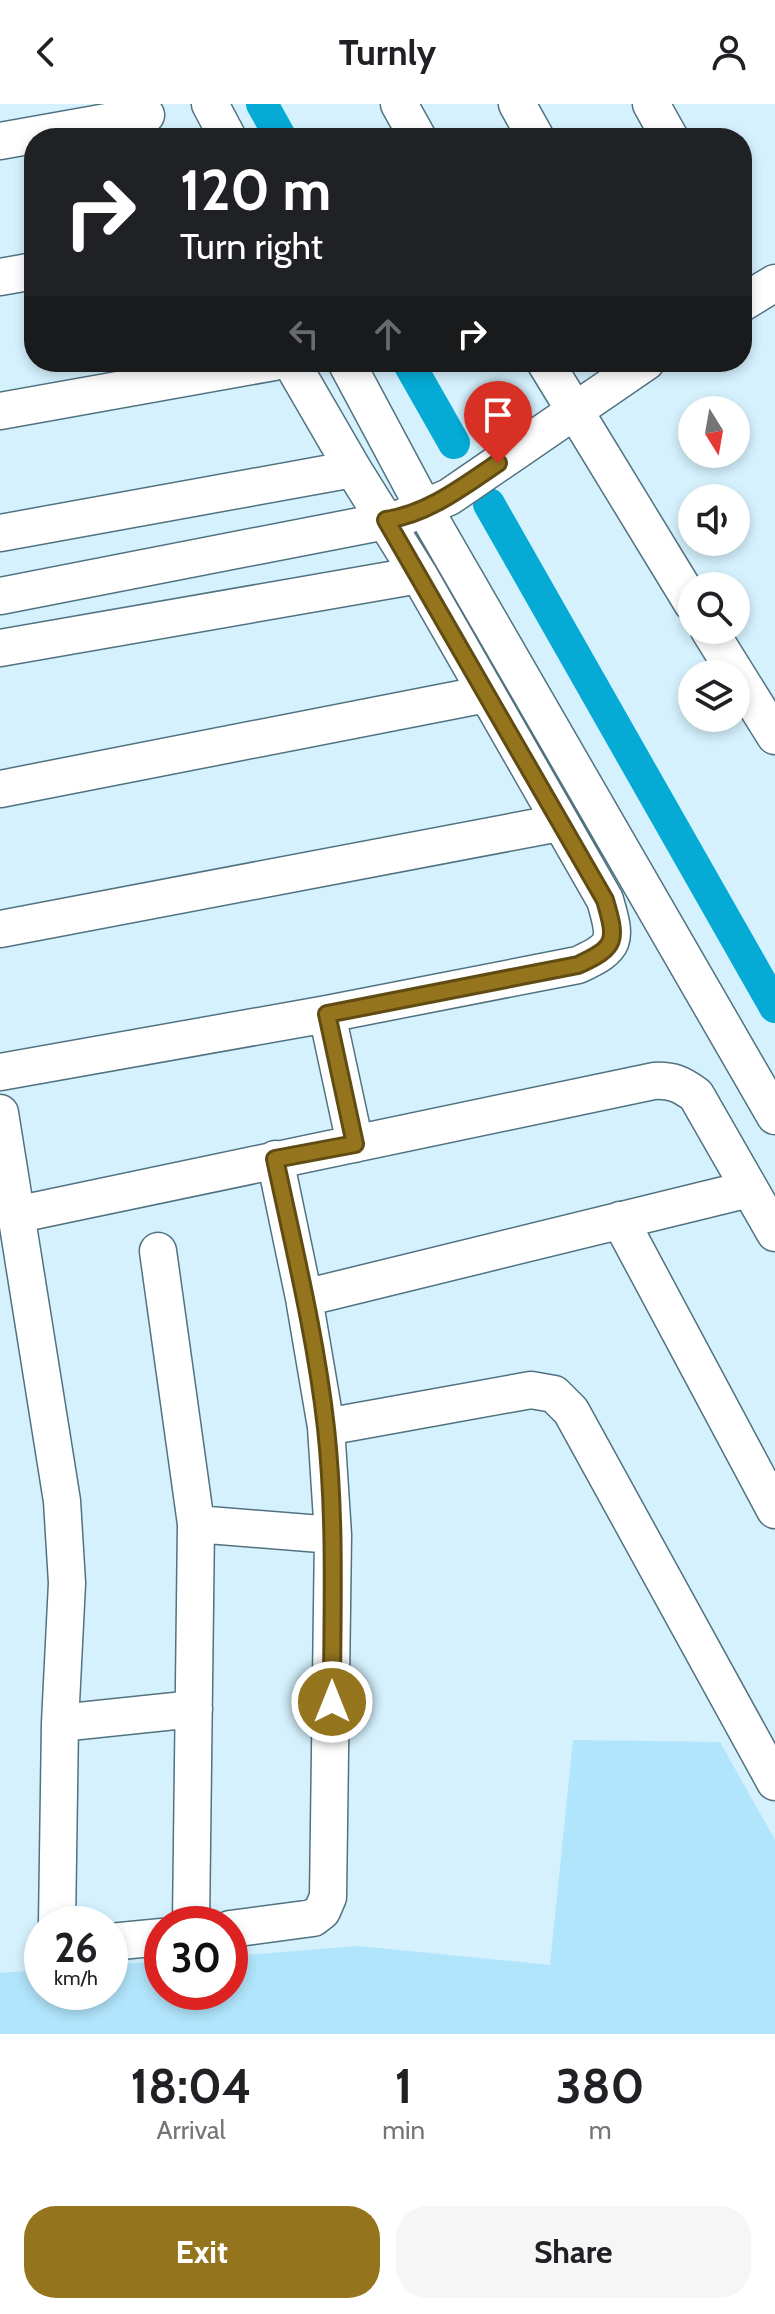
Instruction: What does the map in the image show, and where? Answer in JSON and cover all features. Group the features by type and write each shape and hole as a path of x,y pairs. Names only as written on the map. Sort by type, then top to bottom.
{"street":[{"path":"210,104 223,128"},
{"path":"399,104 412,128"},
{"path":"517,104 530,128"},
{"path":"651,104 664,128"},
{"path":"87,128 148,119"},
{"path":"0,141 24,137"},
{"path":"0,277 24,273"},
{"path":"0,411 218,372"},
{"path":"0,1072 327,1014 578,965 604,953 612,941 613,927 605,900 419,575 297,372"},
{"path":"351,372 424,508 775,1116"},
{"path":"551,372 678,581"},
{"path":"0,596 401,518 449,497 631,372"},
{"path":"0,533 353,469"},
{"path":"0,648 419,575"},
{"path":"718,644 775,736"},
{"path":"0,789 486,694"},
{"path":"0,929 559,823"},
{"path":"327,1014 355,1144"},
{"path":"15,1215 669,1080 696,1095 775,1233"},
{"path":"0,1113 66,1540 57,1906"},
{"path":"248,1927 313,1918 322,1911 328,1897 333,1535 326,1427 304,1298 275,1159"},
{"path":"304,1298 749,1189"},
{"path":"620,1220 775,1510"},
{"path":"158,1251 196,1524 191,1906"},
{"path":"326,1427 531,1390 554,1394 571,1411 759,1720 775,1782"},
{"path":"196,1524 333,1535"},
{"path":"60,1723 194,1709"}],"shaded area":[{"path":"573,1740 720,1742 775,1840 775,2034 0,2034 0,1973 24,1971 24,2010 128,2010 128,1964 144,1962 144,2010 248,2010 248,1955 359,1946 550,1965"}],"waterway":[{"path":"262,104 275,128"},
{"path":"414,372 454,443"},
{"path":"489,504 775,1007"}],"route":[{"path":"332,1702 333,1535 326,1427 304,1298 275,1159 355,1144 327,1014 578,965 604,953 612,941 613,927 605,900 386,520 401,518 449,497 498,463"}]}
